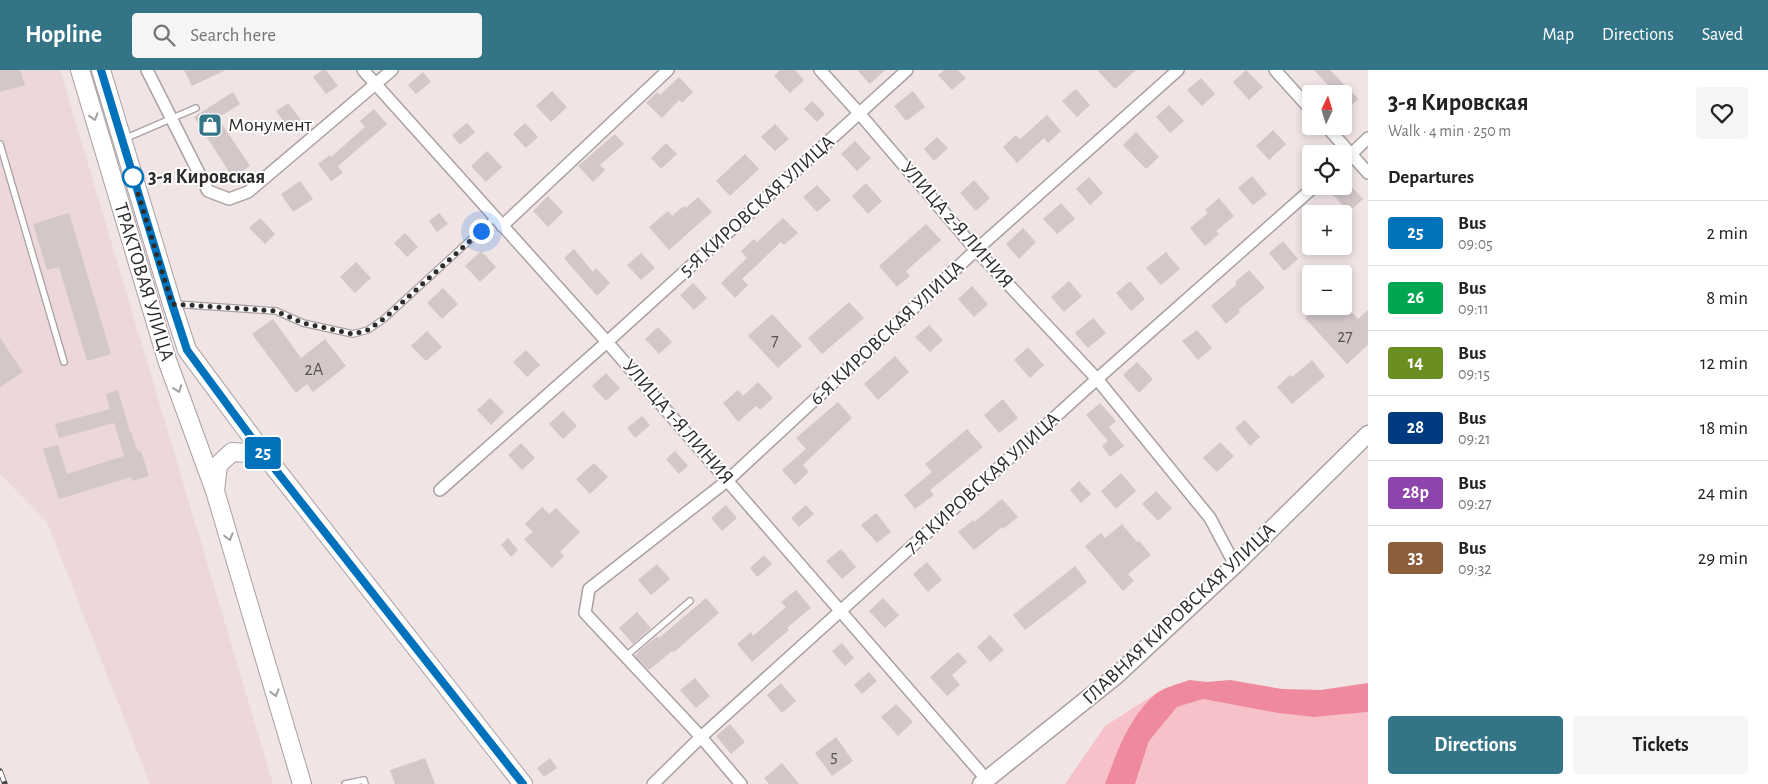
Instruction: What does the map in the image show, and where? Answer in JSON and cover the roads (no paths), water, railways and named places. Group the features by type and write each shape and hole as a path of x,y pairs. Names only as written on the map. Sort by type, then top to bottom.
{"main road":[{"name":"ТРАКТОВАЯ УЛИЦА","path":"80,70 167,360 215,491 303,780"},
{"name":"ТРАКТОВАЯ УЛИЦА","path":"101,70 187,350 271,464 523,784"},
{"name":"ГЛАВНАЯ КИРОВСКАЯ УЛИЦА","path":"984,782 1116,675 1235,566 1368,434"},
{"path":"215,491 218,465 232,452 248,453 271,464"}],"street":[{"path":"146,70 208,191 229,199 248,192 392,70"},
{"name":"УЛИЦА 1-Я ЛИНИЯ","path":"363,70 728,480 842,611 984,782"},
{"path":"498,222 668,70"},
{"name":"УЛИЦА 2-Я ЛИНИЯ","path":"820,70 976,250 1097,379 1210,518 1235,566"},
{"name":"5-Я КИРОВСКАЯ УЛИЦА","path":"440,490 607,342 907,70"},
{"name":"6-Я КИРОВСКАЯ УЛИЦА","path":"626,656 585,612 589,589 728,480 976,250 1178,70"},
{"path":"1275,70 1302,100"},
{"path":"1352,154 1368,138"},
{"path":"1352,161 1368,173"},
{"name":"7-Я КИРОВСКАЯ УЛИЦА","path":"653,784 701,737 1097,379 1305,195"},
{"path":"626,656 701,737 741,784"}],"lane":[{"path":"122,140 196,108"},
{"path":"0,144 64,362"},
{"path":"172,304 276,311 303,323 353,334 368,330 385,318 498,222"},
{"path":"626,656 690,601"},
{"path":"345,784 364,780 365,784"}],"railway":[{"path":"0,771 5,784"}],"place":[{"name":"Монумент","path":"210,125"},
{"name":"3-я Кировская","path":"133,177"}]}
